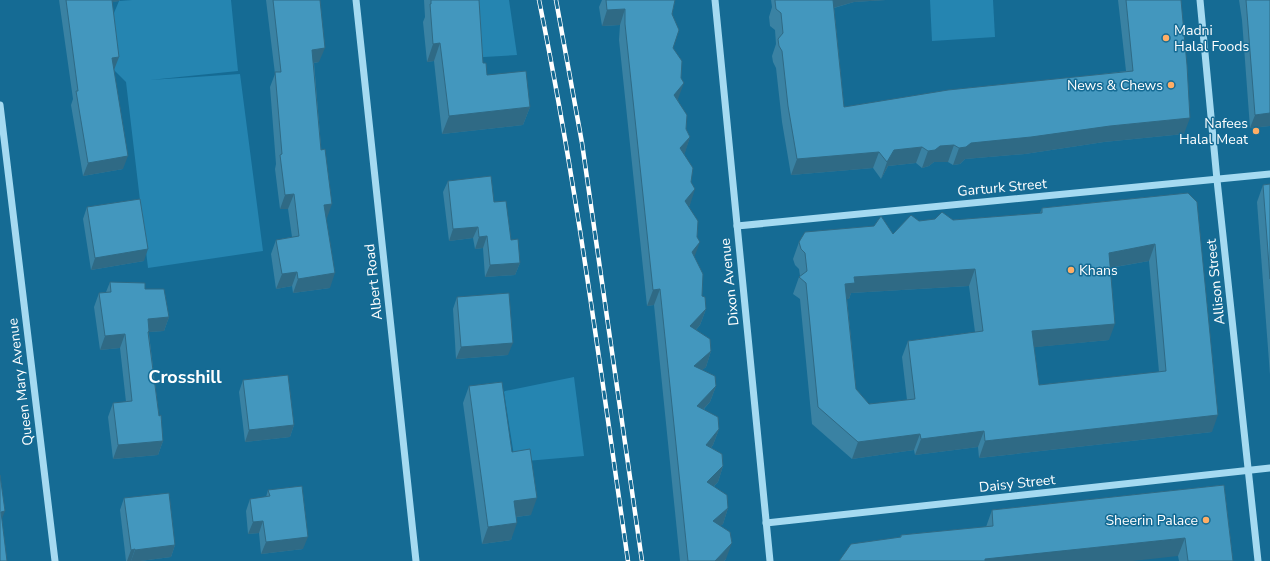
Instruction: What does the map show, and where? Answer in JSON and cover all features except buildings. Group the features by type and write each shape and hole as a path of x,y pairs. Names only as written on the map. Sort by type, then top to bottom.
{"street":[{"name":"Albert Road","path":"356,0 416,561"},
{"name":"Dixon Avenue","path":"715,0 770,561"},
{"name":"Allison Street","path":"1200,0 1217,180 1258,561"},
{"name":"Queen Mary Avenue","path":"0,104 55,561"},
{"name":"Garturk Street","path":"737,226 1270,174"},
{"name":"Daisy Street","path":"766,523 1270,468"}],"shaded area":[{"path":"231,0 238,71 150,80 240,74 263,251 148,268 126,82 114,70 109,25 119,1"},
{"path":"469,0 509,0 517,55 467,58"},
{"path":"930,0 993,0 995,37 932,41"},
{"path":"574,377 584,456 515,462 504,392"}],"railway":[{"path":"539,0 553,70 577,210 628,561"},
{"path":"556,0 582,143 642,561"}],"place":[{"name":"Madni Halal Foods","path":"1166,38"},
{"name":"News & Chews","path":"1171,85"},
{"name":"Nafees Halal Meat","path":"1256,131"},
{"name":"Khans","path":"1071,270"},
{"name":"Sheerin Palace","path":"1206,520"}],"district":[{"name":"Crosshill","path":"185,377"}]}
